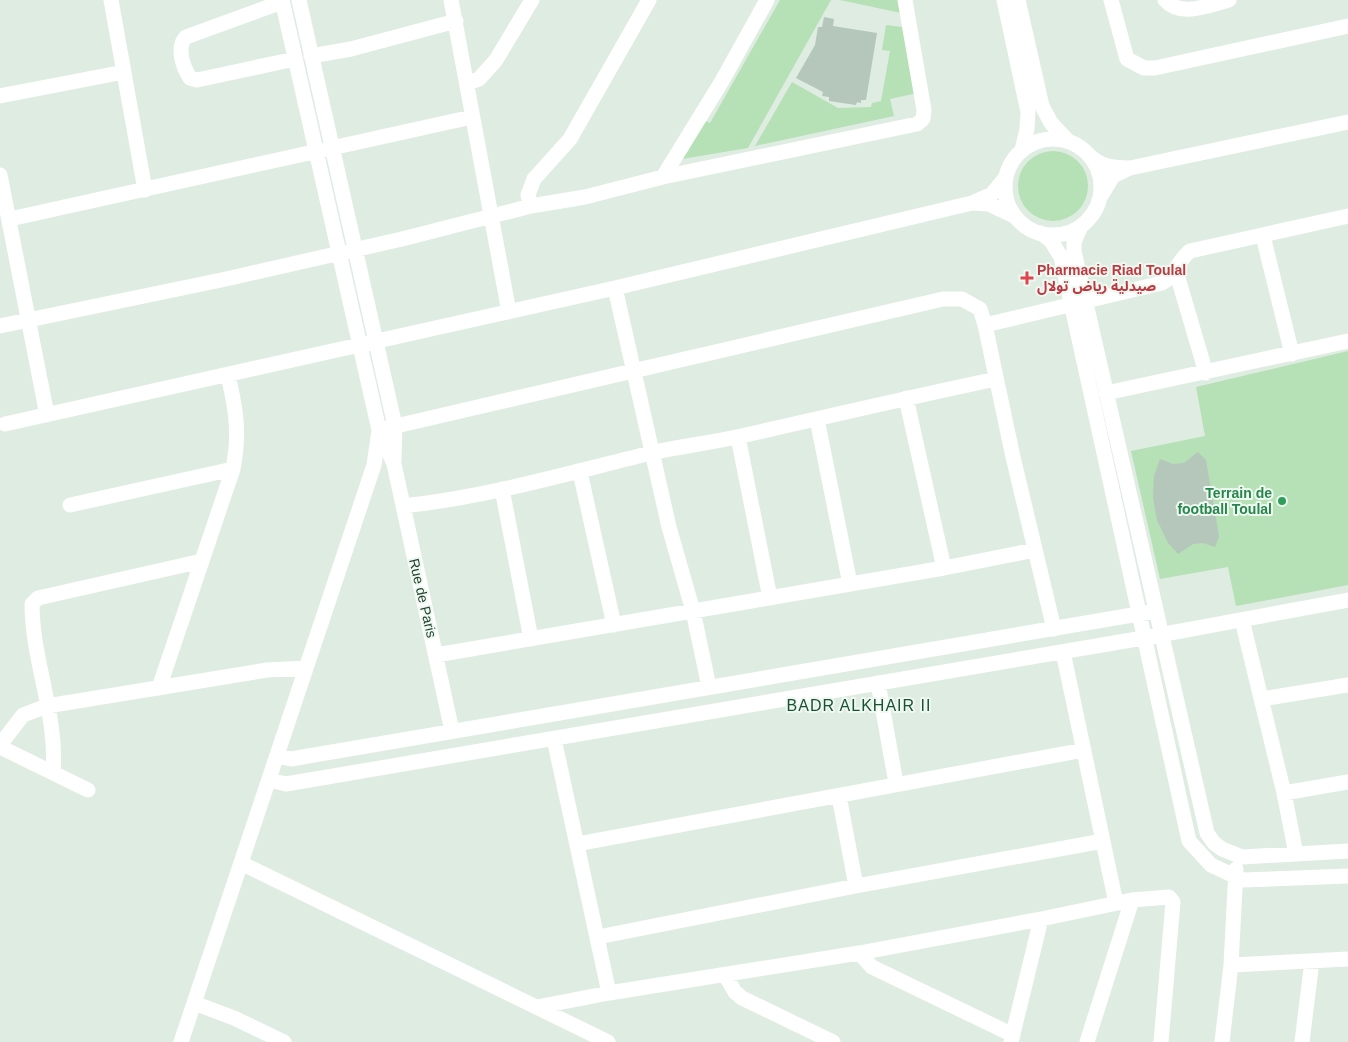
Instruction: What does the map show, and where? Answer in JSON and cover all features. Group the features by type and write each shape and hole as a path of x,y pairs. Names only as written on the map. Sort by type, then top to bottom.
{"street":[{"path":"111,0 146,190"},
{"path":"299,0 395,426 394,464"},
{"path":"451,0 468,83 472,117 509,312"},
{"path":"468,83 479,79 496,60 532,0"},
{"path":"531,206 528,195 534,180 570,139 649,0"},
{"path":"662,178 722,81 767,0"},
{"path":"0,326 226,279 531,206 585,197 662,178 917,124 923,119 924,110 905,0"},
{"path":"1004,0 1028,112 1022,150"},
{"path":"1018,0 1042,106 1051,123 1068,141 1102,165 1130,168"},
{"path":"1111,0 1127,59 1144,68 1155,68 1348,26"},
{"path":"1165,0 1171,7 1187,10 1229,0"},
{"path":"295,59 197,80 190,78 188,75 182,57 182,43 186,37 282,1 379,430 394,464"},
{"path":"311,56 351,49 456,21"},
{"path":"0,96 124,72"},
{"path":"10,220 472,117"},
{"path":"1348,122 1130,168 1113,176 1095,209 1081,226 1074,242 1078,302 1138,614 1189,841 1203,858 1236,878 1253,882 1348,876"},
{"path":"5,424 616,288 972,203 992,194 1006,177 1012,162 1022,150 1044,140 1068,141"},
{"path":"1089,155 1100,176 1099,199"},
{"path":"0,175 47,415"},
{"path":"1006,177 1005,191 1008,204 1016,216 1027,227 1041,233 1051,241 1061,257 1078,302 1106,393 1205,828 1214,843 1238,856 1348,851"},
{"path":"972,203 990,204 1016,216"},
{"path":"985,325 1162,283 1176,271 1184,256 1190,251 1348,218"},
{"path":"1041,233 1062,234 1081,226"},
{"path":"1262,236 1292,354"},
{"path":"1176,271 1206,373"},
{"path":"616,288 669,527 693,611 709,688"},
{"path":"379,430 943,299 951,298 971,302 980,309 985,325 1054,629"},
{"path":"1106,393 1348,341"},
{"path":"159,688 233,469 238,444 238,422 228,375"},
{"path":"403,506 444,502 580,472 652,453 738,437 996,379"},
{"path":"906,398 944,568"},
{"path":"817,419 850,584"},
{"path":"181,1042 374,464 379,430"},
{"path":"738,437 770,598"},
{"name":"Rue de Paris","path":"394,464 452,731"},
{"path":"70,505 233,469"},
{"path":"580,472 614,625"},
{"path":"502,488 531,639"},
{"path":"436,655 944,568 1035,550"},
{"path":"53,773 54,737 47,706 32,604 38,598 202,562"},
{"path":"269,780 286,784 1063,652 1348,600"},
{"path":"277,756 291,759 1156,611"},
{"path":"1242,620 1284,793 1296,854"},
{"path":"1063,652 1116,903"},
{"path":"88,790 0,746 23,715 47,706 267,670 306,668"},
{"path":"878,683 896,783"},
{"path":"1262,699 1348,685"},
{"path":"554,739 609,993"},
{"path":"578,844 779,805 839,796 896,783 1084,750"},
{"path":"1284,793 1348,782"},
{"path":"839,796 856,886"},
{"path":"598,937 856,886 1104,842"},
{"path":"1222,1042 1231,965 1238,856"},
{"path":"241,863 608,1042"},
{"path":"537,1007 609,993 859,953 1132,900 1169,898 1174,902 1161,1042"},
{"path":"1087,1042 1132,900"},
{"path":"859,953 872,967 1012,1039 1041,919"},
{"path":"1231,965 1348,959"},
{"path":"1302,1042 1312,961"},
{"path":"725,975 735,992 742,998 833,1042"},
{"path":"194,1003 234,1018 278,1041"}],"green space":[{"path":"780,0 831,0 748,148 682,159 704,120 710,123"},
{"path":"840,0 898,0 901,13"},
{"path":"886,25 902,27 917,93 890,99 894,116 755,146 792,82 838,108 871,107 872,103 881,101 890,51 882,50"},
{"path":"1046,151 1060,151 1073,157 1082,166 1088,179 1086,199 1078,211 1060,221 1046,221 1033,215 1024,206 1018,193 1018,179 1024,166 1033,157"},
{"name":"Terrain de football Toulal","path":"1348,351 1348,585 1236,606 1228,567 1160,579 1131,451 1205,436 1196,387"}],"building":[{"path":"824,17 834,19 833,26 877,33 866,100 861,100 861,103 857,102 856,105 829,101 829,97 822,96 823,92 796,78 815,45 818,27 822,27"},
{"path":"1198,452 1206,460 1219,536 1215,547 1203,543 1193,544 1178,554 1168,543 1157,520 1153,498 1154,476 1160,459 1173,464 1184,463"}],"place":[{"name":"Pharmacie Riad Toulal صيدلية رياض تولال","path":"1027,278"},
{"name":"Terrain de football Toulal","path":"1282,501"}],"district":[{"name":"BADR ALKHAIR II","path":"859,705"}]}
